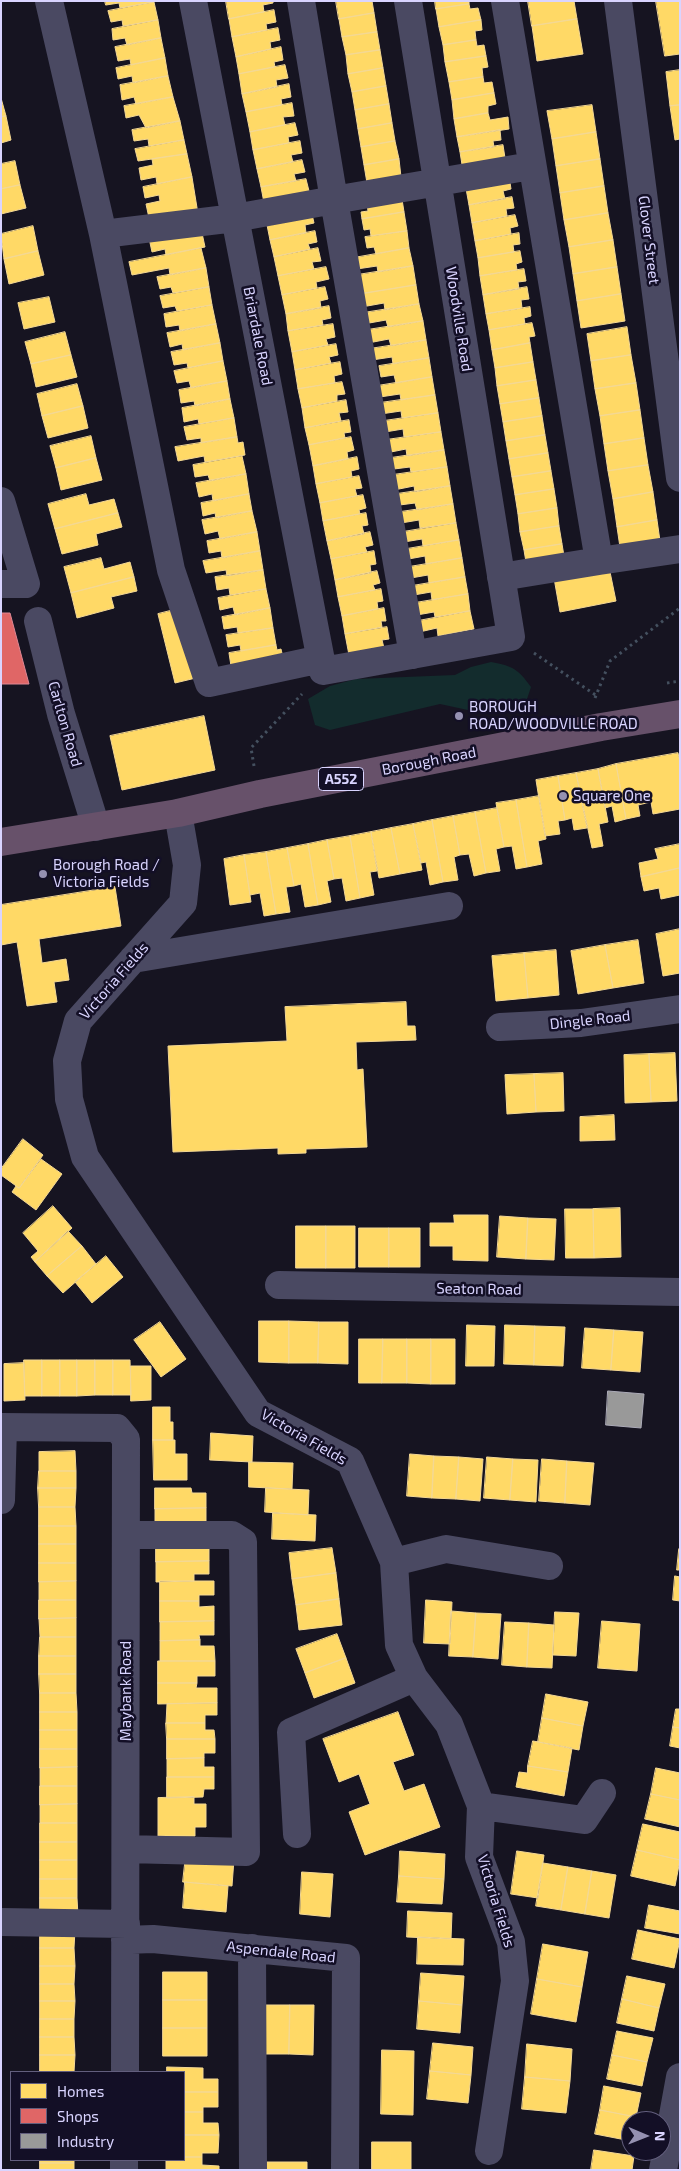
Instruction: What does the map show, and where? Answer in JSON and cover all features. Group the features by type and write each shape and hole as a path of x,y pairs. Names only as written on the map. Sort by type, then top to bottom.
{"highway":[{"name":"Borough Road","path":"1,842 178,813 260,794 601,727 680,714"}],"street":[{"path":"49,1 103,234 172,570 209,683 322,665 413,655 511,637"},
{"name":"Briardale Road","path":"193,1 322,665"},
{"path":"301,1 413,655"},
{"name":"Woodville Road","path":"408,1 511,637"},
{"path":"505,1 531,166 599,561"},
{"name":"Glover Street","path":"618,1 680,478"},
{"path":"103,234 235,218 531,166"},
{"path":"1,500 14,584"},
{"path":"501,577 680,550"},
{"name":"Carlton Road","path":"38,621 61,714 96,827"},
{"name":"Victoria Fields","path":"178,813 186,865 183,903 78,1021 67,1061 69,1099 85,1157 258,1413 350,1461 394,1562 399,1645 414,1678 449,1724 481,1806 479,1857 511,1942 515,1981 489,2151"},
{"path":"133,959 449,906"},
{"name":"Dingle Road","path":"500,1027 581,1024 680,1009"},
{"name":"Seaton Road","path":"279,1285 680,1292"},
{"path":"1,1500 2,1427"},
{"name":"Maybank Road","path":"2,1427 117,1428 126,1439 125,2071"},
{"path":"126,1535 232,1535 242,1542 246,1852 126,1849"},
{"path":"394,1562 446,1549 549,1566"},
{"path":"298,1834 292,1732 414,1678"},
{"path":"481,1806 584,1820 602,1793"},
{"name":"Aspendale Road","path":"1,1922 126,1932 153,1939 346,1958 345,2170"},
{"path":"252,1948 253,2170"},
{"path":"663,2170 680,2077"}],"path":[{"path":"601,727 595,696 610,661 680,608"},
{"path":"511,637 595,696"},
{"path":"260,794 251,748 322,665"}],"green space":[{"path":"491,662 510,667 522,676 531,687 526,702 494,705 477,712 440,704 330,730 315,725 308,699 330,686 356,679 455,675 471,667"}],"building: Homes":[{"path":"105,1 154,2 120,8 119,3 106,5"},
{"path":"226,1 273,1 273,3 263,5 264,12 229,19"},
{"path":"336,1 372,1 374,13 339,19"},
{"path":"435,1 469,1 469,4 436,9"},
{"path":"528,1 574,1 577,19 532,26"},
{"path":"656,1 680,1 680,54 665,56"},
{"path":"154,2 158,20 123,26 122,20 111,22 108,11"},
{"path":"469,4 470,9 478,8 481,20 439,27 436,9"},
{"path":"274,10 276,22 266,24 267,30 232,37 229,19"},
{"path":"374,13 377,32 342,37 339,19"},
{"path":"577,19 583,54 537,61 532,26"},
{"path":"158,20 161,38 127,45 125,38 113,40 112,29"},
{"path":"481,20 482,30 475,31 476,40 443,45 439,27"},
{"path":"278,28 280,40 270,42 271,49 236,57 232,37"},
{"path":"377,32 380,50 346,55 342,37"},
{"path":"161,38 165,58 131,65 130,59 118,61 115,47"},
{"path":"476,40 477,46 484,45 486,56 445,62 443,45"},
{"path":"281,47 283,60 274,62 275,67 239,74 236,57"},
{"path":"380,50 383,68 348,74 346,55"},
{"path":"486,56 488,67 482,68 483,77 449,82 445,62"},
{"path":"165,58 168,76 133,83 132,76 118,79 116,68"},
{"path":"285,65 288,78 276,80 277,87 242,94 239,74"},
{"path":"383,68 386,86 352,92 348,74"},
{"path":"680,70 680,105 670,106 666,72"},
{"path":"168,76 173,97 136,104 134,97 122,100 120,85"},
{"path":"483,77 484,83 492,82 494,93 452,100 449,82"},
{"path":"289,84 291,97 281,99 282,105 246,112 242,94"},
{"path":"386,86 389,104 355,110 352,92"},
{"path":"494,93 496,104 488,106 488,113 454,119 452,100"},
{"path":"173,97 180,121 146,128 139,115 126,118 124,106"},
{"path":"1,98 6,116 1,117"},
{"path":"292,103 294,116 283,117 285,125 250,132 246,112"},
{"path":"389,104 392,123 358,129 355,110"},
{"path":"592,105 596,132 552,139 547,111"},
{"path":"680,105 680,139 675,140 670,106"},
{"path":"488,113 490,120 508,117 509,129 457,137 454,119"},
{"path":"6,116 11,140 1,143 1,117"},
{"path":"180,121 184,140 149,146 148,139 134,141 132,130"},
{"path":"295,123 298,135 288,137 289,143 253,150 250,132"},
{"path":"392,123 395,141 361,147 358,129"},
{"path":"500,130 501,140 493,141 494,147 460,152 457,137"},
{"path":"596,132 600,159 556,166 552,139"},
{"path":"184,140 187,154 138,161 135,149"},
{"path":"300,141 302,153 291,155 293,162 257,169 253,150"},
{"path":"395,141 399,159 364,165 361,147"},
{"path":"503,145 505,158 463,171 460,152"},
{"path":"187,154 192,177 157,184 156,177 141,180 139,168 153,165 152,159"},
{"path":"399,159 401,177 367,183 364,165"},
{"path":"600,159 604,186 560,193 556,166"},
{"path":"302,160 305,172 294,174 296,181 261,187 257,169"},
{"path":"15,161 20,185 1,189 1,164"},
{"path":"509,176 511,189 503,191 505,199 469,205 465,183"},
{"path":"192,177 198,214 149,218 146,204 160,201 159,195 145,198 143,187"},
{"path":"306,179 309,191 265,208 261,187"},
{"path":"20,185 26,208 1,214 1,189"},
{"path":"604,186 608,213 564,220 560,193"},
{"path":"401,193 404,212 362,219 361,212 368,211 366,198"},
{"path":"512,197 514,208 506,209 507,216 472,223 469,205"},
{"path":"311,210 314,223 305,225 306,233 270,240 266,220"},
{"path":"404,212 407,231 371,236 370,229 364,230 362,219"},
{"path":"608,213 613,240 569,247 564,220"},
{"path":"515,215 518,226 510,228 511,234 475,241 472,223"},
{"path":"33,226 38,251 4,259 1,234"},
{"path":"315,231 317,242 308,244 310,249 274,257 270,240"},
{"path":"407,231 409,248 376,254 374,247 367,248 365,237"},
{"path":"202,233 205,247 166,255 165,249 152,252 149,238"},
{"path":"519,233 520,244 513,245 514,252 478,258 475,241"},
{"path":"613,240 617,267 573,274 569,247"},
{"path":"201,248 206,268 170,275 169,268 132,275 129,262"},
{"path":"318,248 321,261 312,262 314,269 278,276 274,257"},
{"path":"409,248 413,266 378,272 377,266 350,270 348,259"},
{"path":"38,251 44,275 9,284 4,259"},
{"path":"520,251 522,262 516,264 517,270 480,276 478,258"},
{"path":"413,266 416,285 354,295 351,276"},
{"path":"326,267 329,279 316,282 317,288 282,295 278,276"},
{"path":"617,267 621,294 577,301 573,274"},
{"path":"206,268 209,287 173,293 171,287 160,289 157,277"},
{"path":"524,269 526,281 518,282 519,289 483,295 480,276"},
{"path":"416,285 419,304 385,310 384,303 356,308 354,295"},
{"path":"209,287 212,305 177,311 175,306 163,308 160,296"},
{"path":"325,287 328,299 320,301 321,308 286,314 282,295"},
{"path":"527,287 529,299 521,300 522,308 486,314 483,295"},
{"path":"621,294 625,321 581,328 577,301"},
{"path":"49,297 55,322 24,329 18,303"},
{"path":"419,304 423,321 388,327 386,320 358,325 357,314"},
{"path":"212,305 216,324 180,331 179,325 166,327 164,314"},
{"path":"329,306 331,318 322,320 323,325 288,331 286,314"},
{"path":"530,307 531,316 524,318 525,324 489,330 486,314"},
{"path":"423,321 426,340 391,346 389,339 363,344 361,331"},
{"path":"532,323 535,336 529,337 530,343 492,350 489,330"},
{"path":"216,324 220,343 183,350 182,344 170,347 167,333"},
{"path":"333,324 335,337 326,339 328,345 292,352 288,331"},
{"path":"627,327 631,355 591,361 587,334"},
{"path":"65,332 71,355 31,364 25,342"},
{"path":"426,340 429,358 393,364 392,357 365,361 363,350"},
{"path":"220,343 223,361 188,368 187,363 174,365 171,352"},
{"path":"530,343 533,362 495,368 492,350"},
{"path":"336,344 338,355 329,357 331,363 295,370 292,352"},
{"path":"71,355 77,377 36,387 31,364"},
{"path":"631,355 636,383 595,389 591,361"},
{"path":"429,358 432,377 396,383 394,375 381,377 379,366"},
{"path":"223,361 227,381 191,388 189,381 177,383 174,371"},
{"path":"340,362 342,374 334,376 335,383 298,389 295,370"},
{"path":"533,362 536,380 497,386 495,368"},
{"path":"432,377 435,395 401,400 400,394 373,398 371,387"},
{"path":"536,380 539,398 500,404 497,386"},
{"path":"227,381 230,399 195,406 194,401 181,403 179,390"},
{"path":"342,382 345,394 337,395 337,401 302,408 298,389"},
{"path":"636,383 640,410 600,416 595,389"},
{"path":"77,384 83,406 42,416 37,394"},
{"path":"435,395 438,413 402,418 401,411 374,415 373,404"},
{"path":"539,398 542,416 503,422 500,404"},
{"path":"230,399 234,418 199,424 198,419 184,422 182,408"},
{"path":"346,400 348,412 339,413 341,421 305,428 302,408"},
{"path":"83,406 88,428 48,438 42,416"},
{"path":"640,410 644,438 604,444 600,416"},
{"path":"438,413 441,432 404,437 403,429 379,433 377,422"},
{"path":"542,416 545,435 506,441 503,422"},
{"path":"234,418 237,437 201,443 201,438 187,440 184,427"},
{"path":"349,420 351,432 344,433 345,438 309,445 305,428"},
{"path":"441,432 444,450 407,456 406,449 381,454 379,441"},
{"path":"545,435 548,453 509,459 506,441"},
{"path":"91,436 96,458 56,468 50,446"},
{"path":"237,437 238,443 243,442 245,455 205,462 204,456 178,461 175,447"},
{"path":"351,437 354,450 347,452 348,459 313,466 309,445"},
{"path":"644,438 648,465 608,471 604,444"},
{"path":"444,450 447,467 411,472 410,467 386,470 384,459"},
{"path":"548,453 551,471 512,477 509,459"},
{"path":"242,456 246,474 210,481 208,475 195,477 193,465"},
{"path":"357,457 359,469 351,471 352,477 316,484 313,466"},
{"path":"96,458 102,480 61,490 56,468"},
{"path":"648,465 653,492 613,499 608,471"},
{"path":"447,467 450,486 415,492 414,486 389,491 386,476"},
{"path":"551,471 554,489 515,495 512,477"},
{"path":"246,474 249,494 213,501 212,494 199,497 196,483"},
{"path":"359,476 362,488 355,489 357,496 320,503 316,484"},
{"path":"450,486 453,504 417,510 415,503 392,506 390,495"},
{"path":"554,489 557,508 518,514 515,495"},
{"path":"653,492 657,520 617,527 613,499"},
{"path":"86,494 89,505 114,499 118,513 55,529 48,504"},
{"path":"249,494 252,511 216,518 215,513 203,516 201,503"},
{"path":"363,495 366,508 359,510 360,514 323,521 320,503"},
{"path":"453,504 456,523 420,528 419,520 395,524 394,513"},
{"path":"557,508 559,526 520,532 518,514"},
{"path":"252,511 257,532 220,539 218,531 205,534 202,520"},
{"path":"118,513 122,527 96,534 98,545 62,554 55,529"},
{"path":"366,513 368,525 362,526 364,534 327,541 323,521"},
{"path":"657,520 661,548 621,554 617,527"},
{"path":"456,523 459,540 423,546 422,539 398,543 397,533"},
{"path":"559,526 562,544 524,550 520,532"},
{"path":"257,532 260,551 222,558 221,551 209,553 207,541"},
{"path":"370,532 373,545 365,547 367,552 331,559 327,541"},
{"path":"459,540 462,558 426,564 425,556 403,560 401,550"},
{"path":"562,544 565,562 527,568 524,550"},
{"path":"260,551 263,570 227,576 226,570 206,573 203,561"},
{"path":"374,551 376,564 370,565 371,573 335,580 331,559"},
{"path":"101,558 104,569 130,562 134,577 71,593 64,567"},
{"path":"462,558 465,577 429,583 428,575 405,579 403,568"},
{"path":"609,567 616,601 560,612 554,578"},
{"path":"263,570 266,589 230,595 229,588 217,590 215,577"},
{"path":"377,571 380,583 373,585 375,590 338,597 335,580"},
{"path":"134,577 137,591 111,597 114,608 77,618 71,593"},
{"path":"465,577 468,594 432,600 431,592 408,596 406,587"},
{"path":"266,589 270,608 235,615 233,607 220,610 218,598"},
{"path":"381,589 383,601 377,602 378,609 342,616 338,597"},
{"path":"468,594 470,611 435,617 434,612 411,616 409,604"},
{"path":"182,608 200,677 175,683 158,614"},
{"path":"270,608 273,628 238,633 237,627 224,629 222,617"},
{"path":"384,608 386,621 381,621 382,627 345,634 342,616"},
{"path":"470,611 474,629 438,636 437,628 415,633 413,622"},
{"path":"387,627 389,639 382,640 384,648 349,655 345,634"},
{"path":"273,628 276,645 241,651 240,645 228,647 226,635"},
{"path":"276,645 277,650 281,649 284,662 231,666 229,653"},
{"path":"204,716 215,770 122,790 110,736"},
{"path":"678,753 680,762 680,809 653,814 651,802 638,805 640,816 626,819 616,764"},
{"path":"616,764 626,819 615,822 612,806 605,808 598,769"},
{"path":"598,769 608,822 599,824 603,846 592,848 576,773"},
{"path":"576,773 587,828 574,830 572,818 565,820 558,776"},
{"path":"558,776 565,820 558,821 560,834 545,836 536,780"},
{"path":"539,796 546,839 538,841 542,864 527,867 516,800"},
{"path":"516,800 527,867 516,869 512,846 504,847 496,803"},
{"path":"497,808 504,847 496,849 500,871 486,873 475,812"},
{"path":"475,812 486,873 474,876 469,854 460,855 453,816"},
{"path":"453,816 460,855 454,857 458,880 443,882 432,820"},
{"path":"432,820 443,882 430,885 426,862 421,863 413,824"},
{"path":"413,824 422,870 400,874 391,828"},
{"path":"391,828 400,874 379,878 371,832"},
{"path":"371,832 377,871 370,872 374,895 360,898 350,836"},
{"path":"350,836 360,898 346,901 342,878 334,879 327,840"},
{"path":"327,840 334,879 327,881 331,902 318,905 308,844"},
{"path":"308,844 318,905 305,907 301,884 294,886 287,848"},
{"path":"680,844 680,868 641,877 639,863 658,859 655,849"},
{"path":"287,848 294,886 286,887 290,912 276,914 266,852"},
{"path":"266,852 276,914 264,916 260,893 250,895 244,855"},
{"path":"244,855 251,902 230,905 224,859"},
{"path":"680,868 680,895 661,899 659,888 644,891 641,877"},
{"path":"115,887 121,926 39,939 42,963 66,959 69,980 54,982 57,1002 27,1006 17,942 1,945 1,905"},
{"path":"680,929 680,973 663,976 656,934"},
{"path":"638,940 644,983 613,988 605,945"},
{"path":"605,945 613,988 578,994 571,951"},
{"path":"556,950 559,995 528,998 524,953"},
{"path":"524,953 528,998 496,1001 492,956"},
{"path":"406,1002 407,1026 415,1026 416,1040 356,1042 357,1070 363,1069 367,1147 306,1149 306,1153 278,1154 278,1148 173,1152 168,1046 287,1041 285,1007"},
{"path":"675,1053 677,1101 651,1102 649,1054"},
{"path":"649,1054 651,1102 625,1103 624,1055"},
{"path":"563,1073 564,1111 536,1112 534,1074"},
{"path":"534,1074 536,1112 507,1114 505,1075"},
{"path":"614,1115 615,1140 580,1141 580,1117"},
{"path":"23,1139 43,1155 19,1188 1,1175 1,1169"},
{"path":"41,1159 62,1174 36,1210 12,1192 16,1186 19,1188"},
{"path":"53,1206 72,1228 35,1262 31,1257 38,1251 23,1233"},
{"path":"620,1208 621,1257 594,1258 593,1209"},
{"path":"565,1209 593,1209 594,1258 566,1258"},
{"path":"454,1215 488,1215 488,1261 453,1260 453,1246 430,1246 430,1223 454,1223"},
{"path":"500,1216 528,1218 526,1259 497,1257"},
{"path":"528,1218 556,1219 554,1260 526,1259"},
{"path":"296,1226 326,1226 326,1268 296,1268"},
{"path":"326,1226 355,1226 355,1268 326,1268"},
{"path":"359,1228 389,1228 389,1267 359,1267"},
{"path":"389,1228 420,1228 420,1267 389,1267"},
{"path":"68,1231 82,1246 47,1276 35,1262"},
{"path":"82,1246 96,1264 63,1293 47,1276"},
{"path":"106,1256 123,1277 92,1303 75,1282"},
{"path":"259,1321 289,1321 289,1363 259,1362"},
{"path":"289,1321 319,1322 318,1363 289,1363"},
{"path":"160,1322 186,1359 161,1377 134,1340"},
{"path":"319,1322 348,1322 348,1364 318,1363"},
{"path":"467,1325 495,1326 494,1366 466,1366"},
{"path":"505,1325 535,1326 534,1365 504,1364"},
{"path":"535,1326 565,1327 563,1366 534,1365"},
{"path":"585,1328 614,1330 611,1370 582,1368"},
{"path":"614,1330 643,1332 640,1372 611,1370"},
{"path":"359,1339 383,1339 382,1383 359,1383"},
{"path":"383,1339 407,1339 407,1383 382,1383"},
{"path":"407,1339 431,1339 431,1384 407,1383"},
{"path":"431,1339 455,1339 455,1384 431,1384"},
{"path":"24,1360 42,1360 42,1396 25,1396"},
{"path":"42,1360 60,1360 60,1396 42,1396"},
{"path":"60,1360 77,1360 77,1396 60,1396"},
{"path":"77,1360 95,1360 95,1395 77,1396"},
{"path":"95,1360 113,1360 113,1395 95,1395"},
{"path":"113,1360 130,1360 131,1395 113,1395"},
{"path":"24,1363 25,1400 4,1401 4,1364"},
{"path":"131,1366 151,1366 151,1400 131,1401"},
{"path":"153,1407 170,1407 170,1422 173,1422 173,1440 153,1440"},
{"path":"211,1433 253,1436 252,1462 210,1460"},
{"path":"153,1440 175,1440 175,1454 187,1454 187,1480 154,1480"},
{"path":"75,1451 76,1471 39,1471 39,1452"},
{"path":"410,1454 434,1456 432,1498 407,1496"},
{"path":"434,1456 459,1457 456,1499 432,1498"},
{"path":"459,1457 483,1459 480,1501 456,1499"},
{"path":"487,1457 513,1459 510,1500 484,1498"},
{"path":"513,1459 538,1460 536,1502 510,1500"},
{"path":"542,1459 567,1461 565,1503 539,1501"},
{"path":"567,1461 594,1463 590,1505 565,1503"},
{"path":"249,1462 293,1463 292,1489 249,1487"},
{"path":"39,1471 76,1471 76,1488 38,1488"},
{"path":"38,1488 76,1488 75,1507 39,1507"},
{"path":"155,1488 191,1488 192,1493 206,1493 206,1508 155,1509"},
{"path":"266,1488 309,1490 308,1515 265,1512"},
{"path":"39,1507 75,1507 76,1526 39,1526"},
{"path":"206,1508 206,1521 155,1527 155,1509"},
{"path":"273,1513 316,1515 315,1541 272,1539"},
{"path":"39,1526 76,1526 76,1544 39,1544"},
{"path":"156,1539 209,1546 209,1561 156,1562"},
{"path":"39,1544 76,1544 76,1563 39,1563"},
{"path":"332,1548 336,1573 292,1579 289,1553"},
{"path":"679,1549 680,1570 677,1570"},
{"path":"209,1561 209,1574 194,1574 194,1581 156,1582 156,1562"},
{"path":"39,1563 76,1563 76,1581 39,1582"},
{"path":"336,1573 339,1599 296,1605 292,1579"},
{"path":"675,1576 680,1577 680,1601 673,1600"},
{"path":"76,1581 76,1600 39,1600 39,1582"},
{"path":"160,1581 214,1581 214,1595 199,1595 199,1601 160,1601"},
{"path":"339,1599 342,1625 299,1630 296,1605"},
{"path":"39,1600 76,1600 76,1618 39,1619"},
{"path":"426,1600 452,1602 450,1644 424,1643"},
{"path":"160,1601 199,1601 199,1607 214,1606 214,1621 160,1622"},
{"path":"451,1611 476,1613 473,1657 449,1656"},
{"path":"555,1612 579,1613 576,1656 553,1655"},
{"path":"476,1613 501,1614 498,1659 473,1657"},
{"path":"76,1618 76,1637 40,1637 39,1619"},
{"path":"214,1621 214,1635 199,1635 200,1640 160,1641 160,1622"},
{"path":"602,1621 640,1624 637,1671 598,1668"},
{"path":"505,1622 529,1623 527,1667 502,1665"},
{"path":"529,1623 554,1625 552,1668 527,1667"},
{"path":"337,1634 346,1658 305,1673 296,1649"},
{"path":"40,1637 76,1637 76,1656 39,1656"},
{"path":"200,1640 200,1646 214,1646 215,1661 160,1661 160,1641"},
{"path":"39,1656 76,1656 76,1674 39,1674"},
{"path":"346,1658 355,1683 314,1698 305,1673"},
{"path":"158,1661 215,1661 215,1676 197,1676 197,1683 158,1683"},
{"path":"39,1674 76,1674 76,1693 40,1693"},
{"path":"158,1683 197,1683 196,1688 217,1688 217,1703 158,1704"},
{"path":"40,1693 76,1693 77,1712 40,1712"},
{"path":"546,1694 588,1702 583,1726 542,1718"},
{"path":"217,1703 217,1715 205,1715 205,1723 166,1723 167,1704"},
{"path":"676,1709 680,1709 680,1728 673,1727"},
{"path":"40,1712 77,1712 77,1730 40,1730"},
{"path":"398,1712 414,1755 393,1762 404,1791 424,1784 440,1827 365,1855 349,1812 370,1804 359,1774 339,1782 323,1739"},
{"path":"542,1718 583,1726 579,1750 538,1742"},
{"path":"166,1723 205,1723 205,1730 214,1730 215,1739 167,1739"},
{"path":"673,1727 680,1728 680,1748 670,1746"},
{"path":"40,1730 77,1730 77,1749 40,1749"},
{"path":"167,1739 215,1739 215,1753 204,1753 204,1758 167,1759"},
{"path":"533,1741 572,1748 568,1772 528,1766"},
{"path":"40,1749 77,1749 77,1767 40,1768"},
{"path":"204,1758 204,1767 214,1767 214,1777 167,1777 167,1759"},
{"path":"528,1766 568,1772 564,1796 516,1787 519,1772 527,1773"},
{"path":"77,1767 77,1786 40,1786 40,1768"},
{"path":"656,1768 680,1773 680,1800 651,1794"},
{"path":"167,1777 214,1777 214,1789 204,1789 203,1797 167,1798"},
{"path":"40,1786 77,1786 77,1804 40,1805"},
{"path":"651,1794 680,1800 680,1827 645,1819"},
{"path":"194,1797 194,1804 206,1804 206,1827 195,1827 195,1836 158,1836 158,1798"},
{"path":"77,1804 77,1823 40,1823 40,1805"},
{"path":"40,1823 77,1823 77,1842 40,1842"},
{"path":"643,1824 680,1832 680,1860 637,1850"},
{"path":"40,1842 77,1842 77,1860 40,1860"},
{"path":"637,1850 680,1860 675,1886 631,1876"},
{"path":"400,1851 445,1854 444,1879 399,1876"},
{"path":"517,1851 544,1855 538,1898 511,1894"},
{"path":"186,1855 234,1859 232,1886 183,1882"},
{"path":"40,1860 77,1860 77,1879 40,1879"},
{"path":"543,1863 568,1867 561,1910 536,1906"},
{"path":"568,1867 592,1871 585,1914 561,1910"},
{"path":"592,1871 616,1875 609,1918 585,1914"},
{"path":"302,1872 333,1874 330,1917 300,1914"},
{"path":"399,1876 444,1879 442,1904 397,1902"},
{"path":"40,1879 77,1879 77,1898 40,1898"},
{"path":"185,1882 228,1886 226,1912 183,1908"},
{"path":"40,1898 77,1898 78,1916 40,1916"},
{"path":"649,1905 680,1911 680,1934 645,1928"},
{"path":"408,1911 452,1913 451,1939 407,1937"},
{"path":"40,1930 75,1930 74,1948 40,1948"},
{"path":"638,1930 680,1939 674,1968 632,1959"},
{"path":"418,1937 464,1939 463,1965 417,1964"},
{"path":"543,1944 588,1952 582,1987 537,1979"},
{"path":"40,1948 74,1948 75,1966 40,1966"},
{"path":"40,1966 75,1966 74,1984 40,1984"},
{"path":"163,1972 207,1972 207,2000 163,2000"},
{"path":"421,1973 464,1976 462,2005 419,2001"},
{"path":"627,1976 665,1984 659,2008 622,1999"},
{"path":"537,1979 582,1987 576,2022 531,2014"},
{"path":"40,1984 74,1984 75,2001 40,2001"},
{"path":"622,1999 659,2008 654,2031 617,2023"},
{"path":"163,2000 207,2000 207,2028 163,2028"},
{"path":"40,2001 75,2001 74,2019 40,2019"},
{"path":"419,2001 462,2005 460,2033 417,2029"},
{"path":"265,2005 290,2005 289,2054 265,2054"},
{"path":"290,2005 314,2005 313,2055 289,2054"},
{"path":"40,2019 74,2019 74,2037 40,2037"},
{"path":"163,2028 207,2028 207,2056 163,2056"},
{"path":"617,2031 653,2038 647,2062 612,2055"},
{"path":"40,2037 74,2037 75,2055 40,2055"},
{"path":"433,2043 473,2047 471,2075 430,2071"},
{"path":"527,2044 572,2049 570,2081 525,2077"},
{"path":"382,2050 414,2051 413,2115 381,2114"},
{"path":"40,2055 75,2055 74,2071 40,2071"},
{"path":"612,2055 647,2062 642,2086 607,2079"},
{"path":"167,2067 203,2068 203,2079 218,2079 218,2092 185,2092 185,2071 167,2071"},
{"path":"430,2071 471,2075 468,2103 427,2099"},
{"path":"525,2077 570,2081 566,2113 522,2109"},
{"path":"604,2086 641,2093 637,2111 621,2111 621,2114 600,2110"},
{"path":"185,2092 218,2092 218,2107 203,2107 203,2112 185,2112"},
{"path":"600,2110 621,2114 621,2139 595,2134"},
{"path":"185,2112 203,2112 203,2123 218,2123 219,2135 185,2135"},
{"path":"185,2135 219,2135 218,2153 202,2153 202,2157 185,2157"},
{"path":"372,2142 411,2142 411,2170 372,2170"},
{"path":"594,2150 621,2154 621,2161 633,2161 632,2170 591,2170"},
{"path":"185,2157 202,2157 202,2165 219,2166 219,2170 166,2170 166,2161 185,2161"},
{"path":"40,2161 74,2161 74,2163 40,2163"},
{"path":"264,2162 307,2162 307,2170 264,2170"},
{"path":"40,2163 74,2163 74,2170 40,2170"}],"building: Shops":[{"path":"1,613 10,613 29,684 1,684"}],"building: Industry":[{"path":"608,1391 644,1394 641,1428 606,1425"}],"place":[{"name":"BOROUGH ROAD/WOODVILLE ROAD","path":"459,716"},
{"name":"Square One","path":"563,796"},
{"name":"Borough Road / Victoria Fields","path":"43,874"}]}
